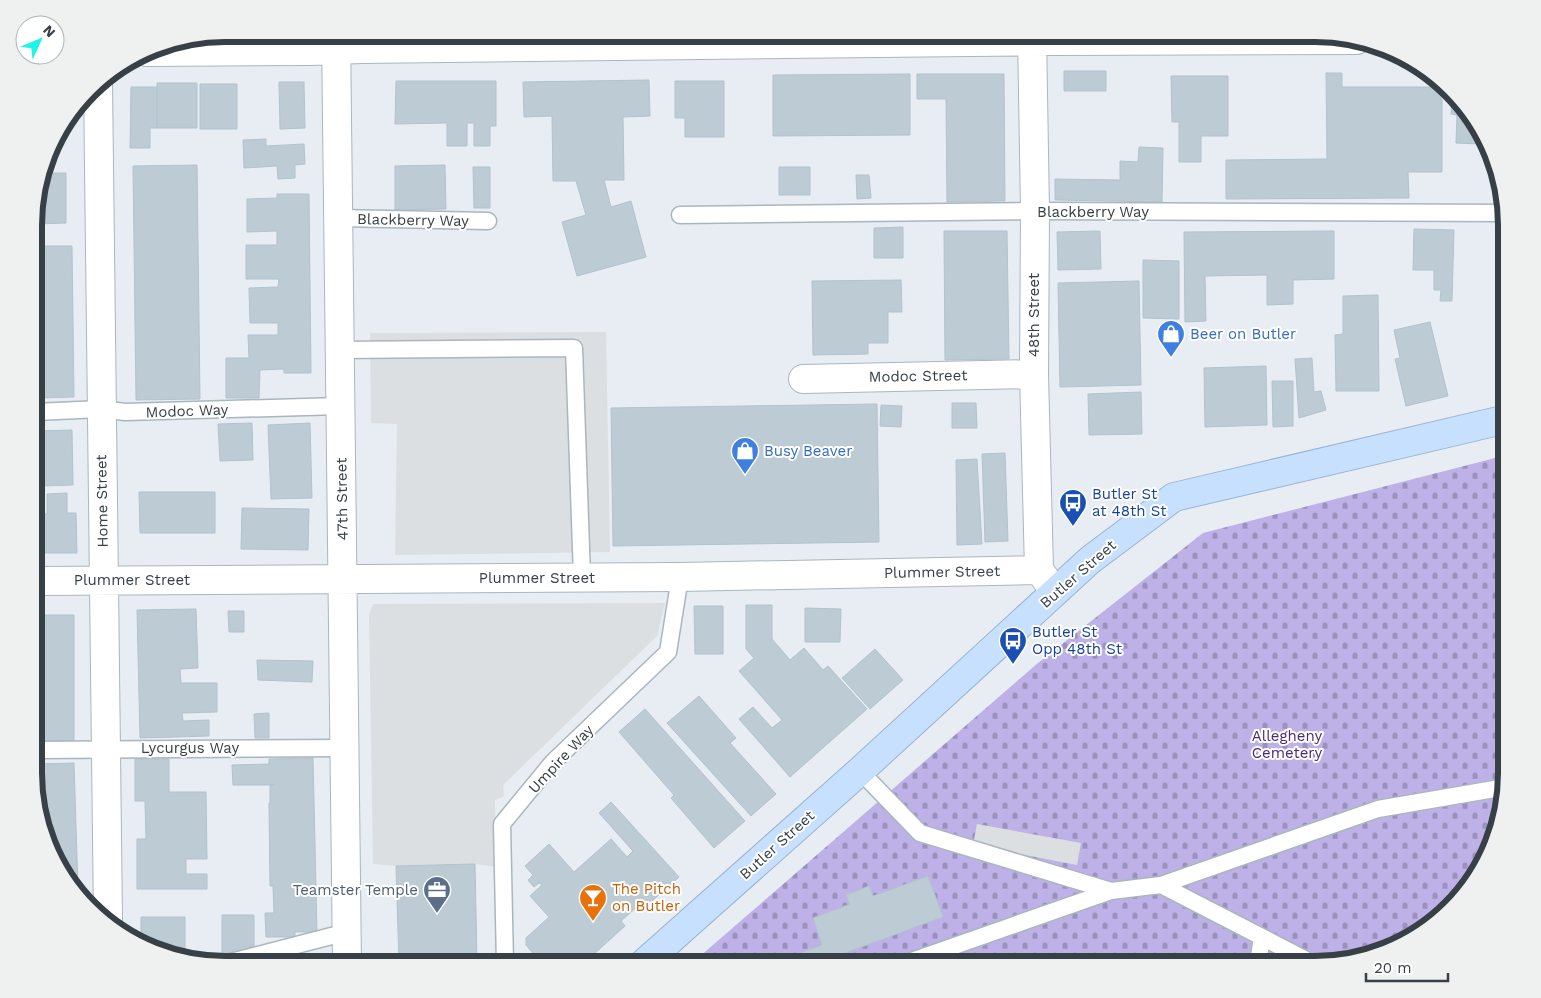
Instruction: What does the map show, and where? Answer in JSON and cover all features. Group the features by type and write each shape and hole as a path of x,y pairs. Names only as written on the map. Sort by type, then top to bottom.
{"main road":[{"name":"Butler Street","path":"652,956 860,771 1090,560 1174,497 1498,421"}],"street":[{"path":"166,52 309,51 336,42"},
{"name":"47th Street","path":"336,42 347,956"},
{"name":"48th Street","path":"1032,42 1035,211 1034,374 1039,570"},
{"name":"Home Street","path":"98,94 108,913"},
{"name":"Modoc Street","path":"802,379 1034,374"},
{"path":"1039,570 1055,592"},
{"name":"Plummer Street","path":"42,581 680,576 1039,570"}],"lane":[{"name":"Blackberry Way","path":"680,215 1035,211 1498,213"},
{"name":"Blackberry Way","path":"338,218 488,221"},
{"path":"339,350 574,348 582,577"},
{"name":"Modoc Way","path":"42,412 101,409 125,412 340,406"},
{"name":"Umpire Way","path":"505,956 502,824 553,762 668,652 680,576"},
{"name":"Lycurgus Way","path":"42,750 344,748"},
{"path":"860,771 920,833 1111,891"},
{"path":"926,956 1111,891 1161,885 1378,809 1498,789"},
{"path":"1161,885 1299,956"},
{"path":"254,956 347,932"},
{"path":"1259,956 1262,937"}],"green space":[{"name":"Allegheny Cemetery","path":"1498,457 1497,797 1489,832 1480,854 1461,884 1427,918 1397,937 1375,946 1352,952 1316,956 700,956 1038,663 1203,533"}],"shaded area":[{"path":"606,332 610,552 395,555 397,424 371,423 370,333"},
{"path":"665,603 657,636 503,785 504,796 495,800 496,867 475,864 396,866 373,864 369,615 373,604"},
{"path":"977,824 1081,843 1077,865 973,845"}],"building":[{"path":"1064,71 1106,71 1106,91 1064,91"},
{"path":"1326,73 1342,73 1342,87 1435,87 1442,93 1442,172 1408,172 1409,198 1226,199 1226,160 1327,159"},
{"path":"910,74 910,135 773,136 773,75"},
{"path":"917,74 1004,74 1005,201 947,202 946,99 917,99"},
{"path":"1171,76 1228,76 1228,136 1201,136 1201,162 1179,162 1179,122 1172,122"},
{"path":"649,80 650,116 623,117 624,180 604,180 611,207 631,201 646,257 577,276 562,222 586,215 576,181 553,181 552,116 524,117 523,82"},
{"path":"396,81 496,81 496,126 490,126 490,146 474,146 474,123 467,123 467,146 447,146 447,123 395,124"},
{"path":"675,81 724,81 724,137 685,137 685,118 675,118"},
{"path":"279,82 304,82 305,128 280,129"},
{"path":"157,83 197,83 197,128 157,128"},
{"path":"200,84 237,84 237,129 200,129"},
{"path":"131,87 157,87 157,128 150,128 150,148 130,148"},
{"path":"1452,103 1468,124 1480,144 1456,143 1457,115 1451,114"},
{"path":"266,139 266,146 304,144 305,164 295,165 295,178 278,179 277,166 244,168 243,140"},
{"path":"1139,147 1163,148 1162,202 1055,200 1055,179 1120,180 1120,161 1138,162"},
{"path":"197,165 200,399 136,400 133,166"},
{"path":"445,165 446,209 395,210 395,166"},
{"path":"473,167 490,167 490,208 474,208"},
{"path":"779,167 810,167 810,195 779,195"},
{"path":"50,173 66,173 66,223 42,224 44,201"},
{"path":"856,175 869,175 871,198 857,199"},
{"path":"277,194 309,194 311,373 284,373 284,369 260,370 259,398 226,398 226,358 249,358 248,335 278,335 278,323 250,323 249,288 278,287 279,279 246,279 246,245 277,245 277,231 247,232 247,199 277,198"},
{"path":"903,227 903,258 874,258 874,228"},
{"path":"1414,229 1454,230 1452,301 1440,301 1441,290 1434,290 1434,270 1413,270"},
{"path":"944,231 1007,231 1009,359 945,360"},
{"path":"1100,231 1101,269 1058,270 1057,232"},
{"path":"1334,231 1334,279 1293,280 1293,304 1267,305 1267,275 1205,276 1206,321 1185,322 1184,232"},
{"path":"42,246 72,246 74,397 42,398"},
{"path":"1143,260 1179,261 1179,319 1143,318"},
{"path":"901,280 902,312 888,312 888,343 868,343 868,354 813,355 812,281"},
{"path":"1139,281 1141,385 1060,387 1058,283"},
{"path":"1378,295 1379,391 1336,391 1335,335 1343,334 1343,296"},
{"path":"1430,322 1448,396 1406,406 1395,359 1400,358 1394,330"},
{"path":"1312,358 1314,392 1321,391 1326,410 1299,418 1295,359"},
{"path":"1266,366 1267,425 1205,427 1204,368"},
{"path":"1272,381 1293,381 1293,426 1273,427"},
{"path":"1141,392 1142,434 1089,435 1088,394"},
{"path":"952,403 976,403 977,428 952,428"},
{"name":"Busy Beaver","path":"877,404 879,542 613,546 611,408"},
{"path":"881,405 902,406 901,427 880,426"},
{"path":"252,423 253,460 220,461 218,424"},
{"path":"310,423 312,498 271,499 268,425"},
{"path":"72,430 73,485 42,486 42,431"},
{"path":"1005,453 1008,541 985,542 982,454"},
{"path":"977,459 982,544 957,545 956,460"},
{"path":"139,492 215,492 215,533 140,533"},
{"path":"67,493 67,513 76,513 77,553 42,553 42,514 47,514 47,494"},
{"path":"242,508 309,509 308,550 241,549"},
{"path":"746,605 772,605 772,639 790,660 804,648 823,670 828,666 867,709 790,777 739,719 753,707 772,728 782,720 739,671 754,658 746,649"},
{"path":"694,606 723,606 723,654 695,654"},
{"path":"805,608 841,609 840,642 805,642"},
{"path":"196,609 198,668 180,669 181,683 217,683 217,712 182,713 183,721 209,720 209,736 140,738 137,610"},
{"path":"228,611 244,611 244,632 229,632"},
{"path":"42,615 74,615 74,741 42,741"},
{"path":"875,649 903,680 870,709 842,678"},
{"path":"257,660 313,661 312,682 258,680"},
{"path":"699,696 736,738 730,743 776,794 751,816 667,723"},
{"path":"645,709 745,821 714,848 671,798 674,795 619,732"},
{"path":"269,713 269,738 255,738 254,714"},
{"path":"313,758 317,932 295,932 295,937 266,937 265,913 274,913 273,886 270,886 270,785 233,785 232,765 269,764 269,759"},
{"path":"135,759 169,759 169,792 206,792 207,859 186,859 186,874 207,874 207,889 137,889 137,839 146,839 145,801 135,801"},
{"path":"74,763 78,881 61,854 52,832 44,797 42,764"},
{"path":"611,802 679,877 642,910 638,906 621,921 625,926 592,956 535,956 526,945 526,938 549,917 530,896 542,885 539,883 534,887 528,880 533,875 525,866 549,844 574,872 611,839 627,857 633,851 599,813"},
{"name":"Teamster Temple","path":"475,864 477,956 399,956 396,866"},
{"path":"928,876 943,917 837,956 801,956 800,953 822,945 813,918 850,904 846,895 869,886 873,896"},
{"path":"222,915 254,915 254,946 222,955"},
{"path":"141,917 185,917 185,951 166,946 141,935"}],"place":[{"name":"Beer on Butler","path":"1171,358"},
{"name":"Busy Beaver","path":"745,475"},
{"name":"Butler St at 48th St","path":"1073,527"},
{"name":"Butler St Opp 48th St","path":"1013,665"},
{"name":"Teamster Temple","path":"437,914"},
{"name":"The Pitch on Butler","path":"593,922"}]}
